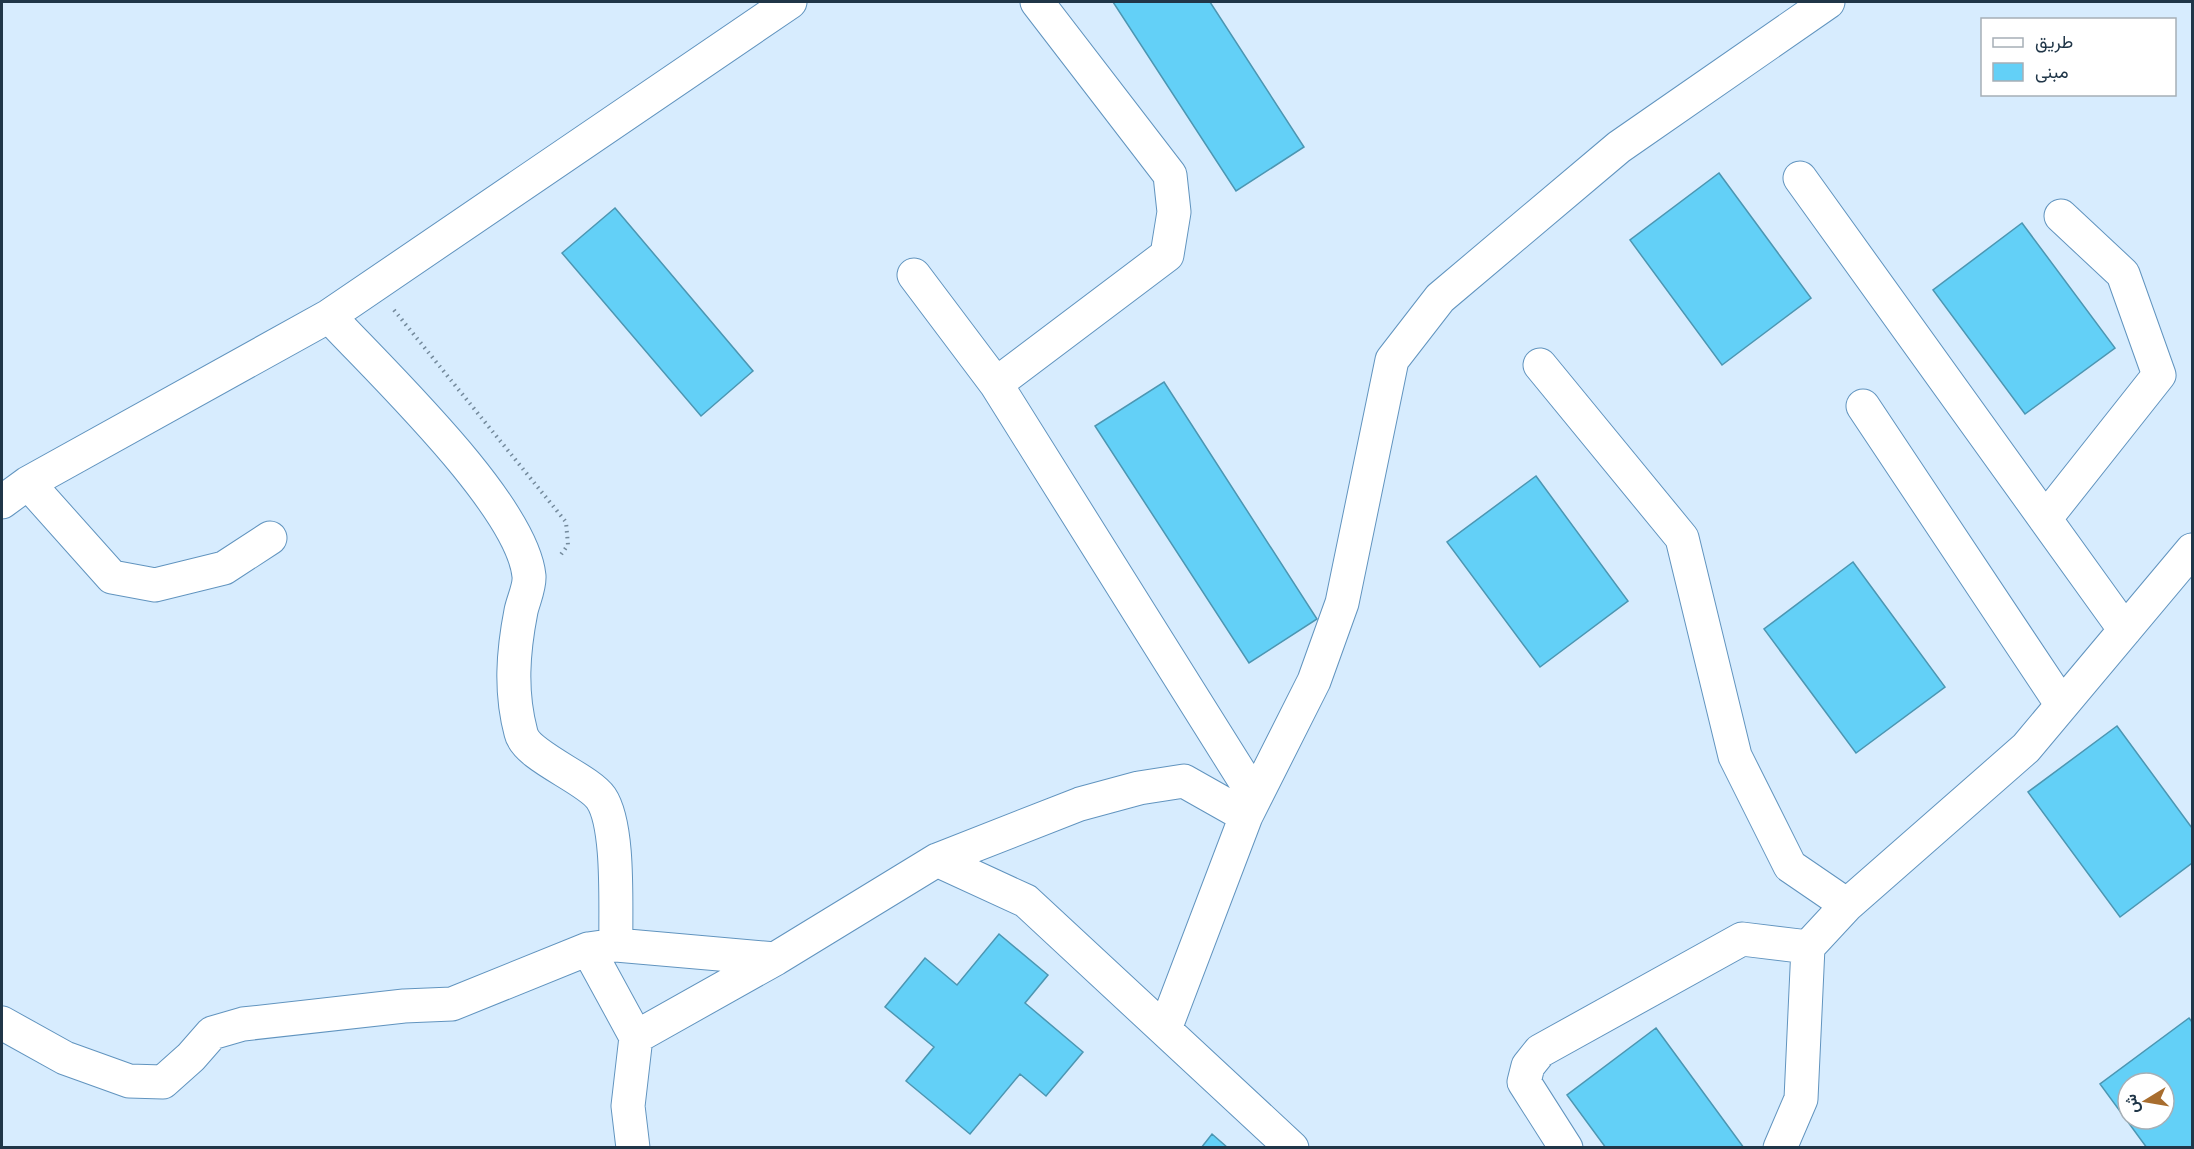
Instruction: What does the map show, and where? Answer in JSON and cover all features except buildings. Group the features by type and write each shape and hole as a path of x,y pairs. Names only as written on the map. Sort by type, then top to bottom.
{"street":[{"path":"2,502 28,483 329,316 790,2"},
{"path":"996,384 1167,255 1174,212 1170,175 1037,2"},
{"path":"1164,1029 1251,807 1314,681 1342,603 1392,360 1440,298 1619,147 1828,2"},
{"path":"1800,178 2125,630"},
{"path":"2045,519 2159,375 2123,274 2061,216"},
{"path":"914,275 996,384 1251,807"},
{"path":"329,316 440,436 495,502 514,532 529,577 512,673 521,736 543,756 600,796 612,822 602,947 636,1037 628,1106 633,1148"},
{"path":"1540,365 1682,538 1734,756 1790,866 1847,905"},
{"path":"1863,406 2062,705"},
{"path":"28,483 112,577 155,585 225,568 270,538"},
{"path":"1780,1148 1801,1100 1808,948 1847,905 2026,748 2193,550"},
{"path":"636,1037 775,959 937,860 1080,804 1184,781 1251,807"},
{"path":"937,860 1026,901 1292,1148"},
{"path":"1566,1148 1524,1082 1528,1066 1540,1051 1742,939 1808,948"},
{"path":"2,1023 65,1058 129,1081 163,1082 191,1057 212,1033 243,1024 404,1005 452,1004 602,947 775,959"}]}
